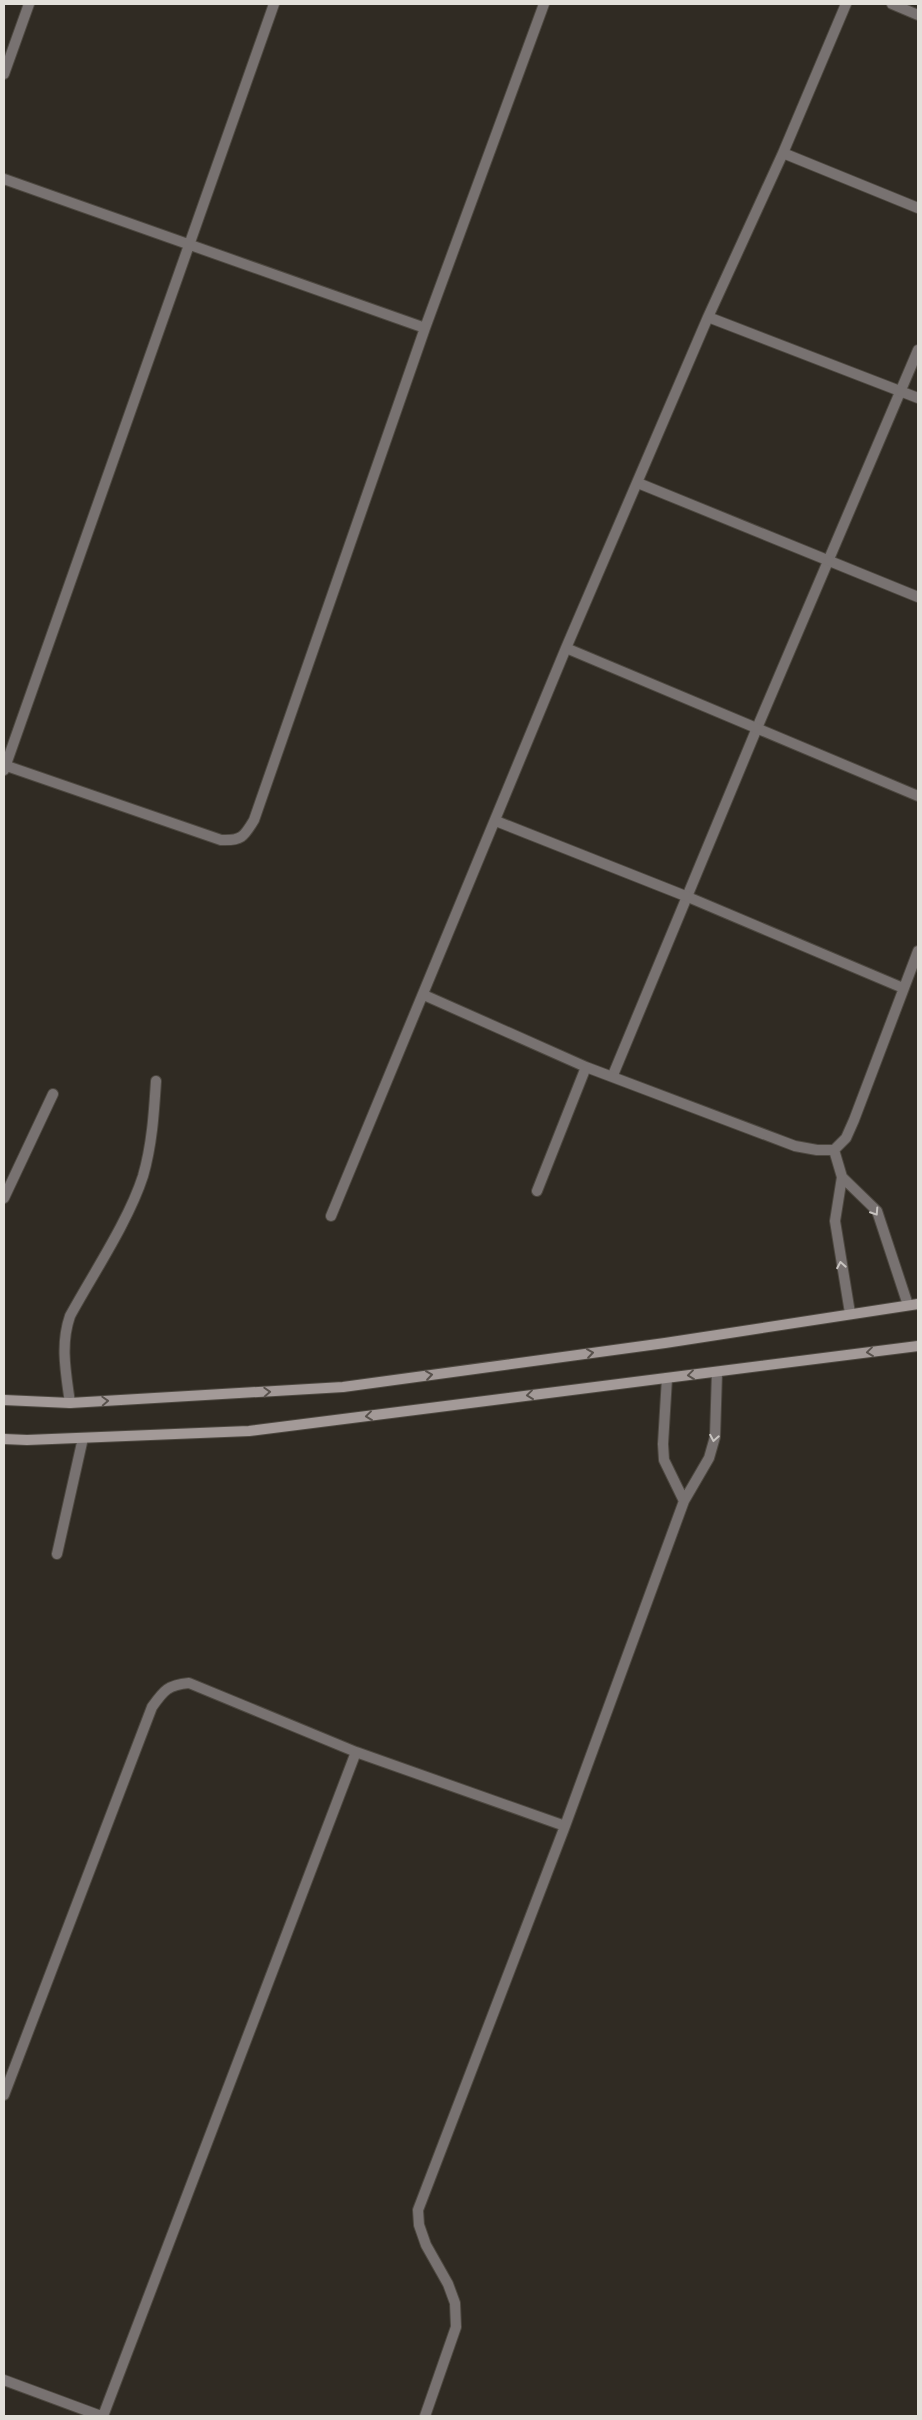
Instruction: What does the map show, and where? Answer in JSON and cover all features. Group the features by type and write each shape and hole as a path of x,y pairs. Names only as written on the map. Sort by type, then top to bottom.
{"street":[{"path":"4,74 29,4"},
{"path":"274,4 4,767 221,840 235,840 246,834 254,820 425,328 544,4"},
{"path":"331,1216 566,648 708,317 784,153 846,4"},
{"path":"892,4 918,15"},
{"path":"784,153 918,208"},
{"path":"4,179 425,328"},
{"path":"708,317 918,398"},
{"path":"613,1075 757,728 918,350"},
{"path":"638,483 918,597"},
{"path":"566,648 918,796"},
{"path":"496,821 688,897 903,988"},
{"path":"424,995 586,1067 613,1075 796,1146 817,1150 834,1150 846,1138 854,1120 918,952"},
{"path":"537,1191 586,1067"},
{"path":"70,1403 64,1360 64,1332 70,1316 122,1222 143,1177 152,1138 156,1081"},
{"path":"4,1198 53,1094"},
{"path":"834,1150 842,1177 836,1221 850,1313"},
{"path":"4,1400 70,1403 342,1387 665,1343 913,1304 877,1211 842,1177"},
{"path":"4,1438 27,1440 249,1431 918,1346"},
{"path":"425,2416 456,2327 455,2303 448,2284 426,2245 419,2225 418,2210 565,1826 684,1501 709,1458 716,1437 717,1372"},
{"path":"667,1378 663,1444 664,1460 684,1501"},
{"path":"57,1554 83,1438"},
{"path":"4,2095 152,1707 163,1692 173,1685 189,1684 356,1752 565,1826"},
{"path":"4,2380 102,2416 356,1752"}]}
